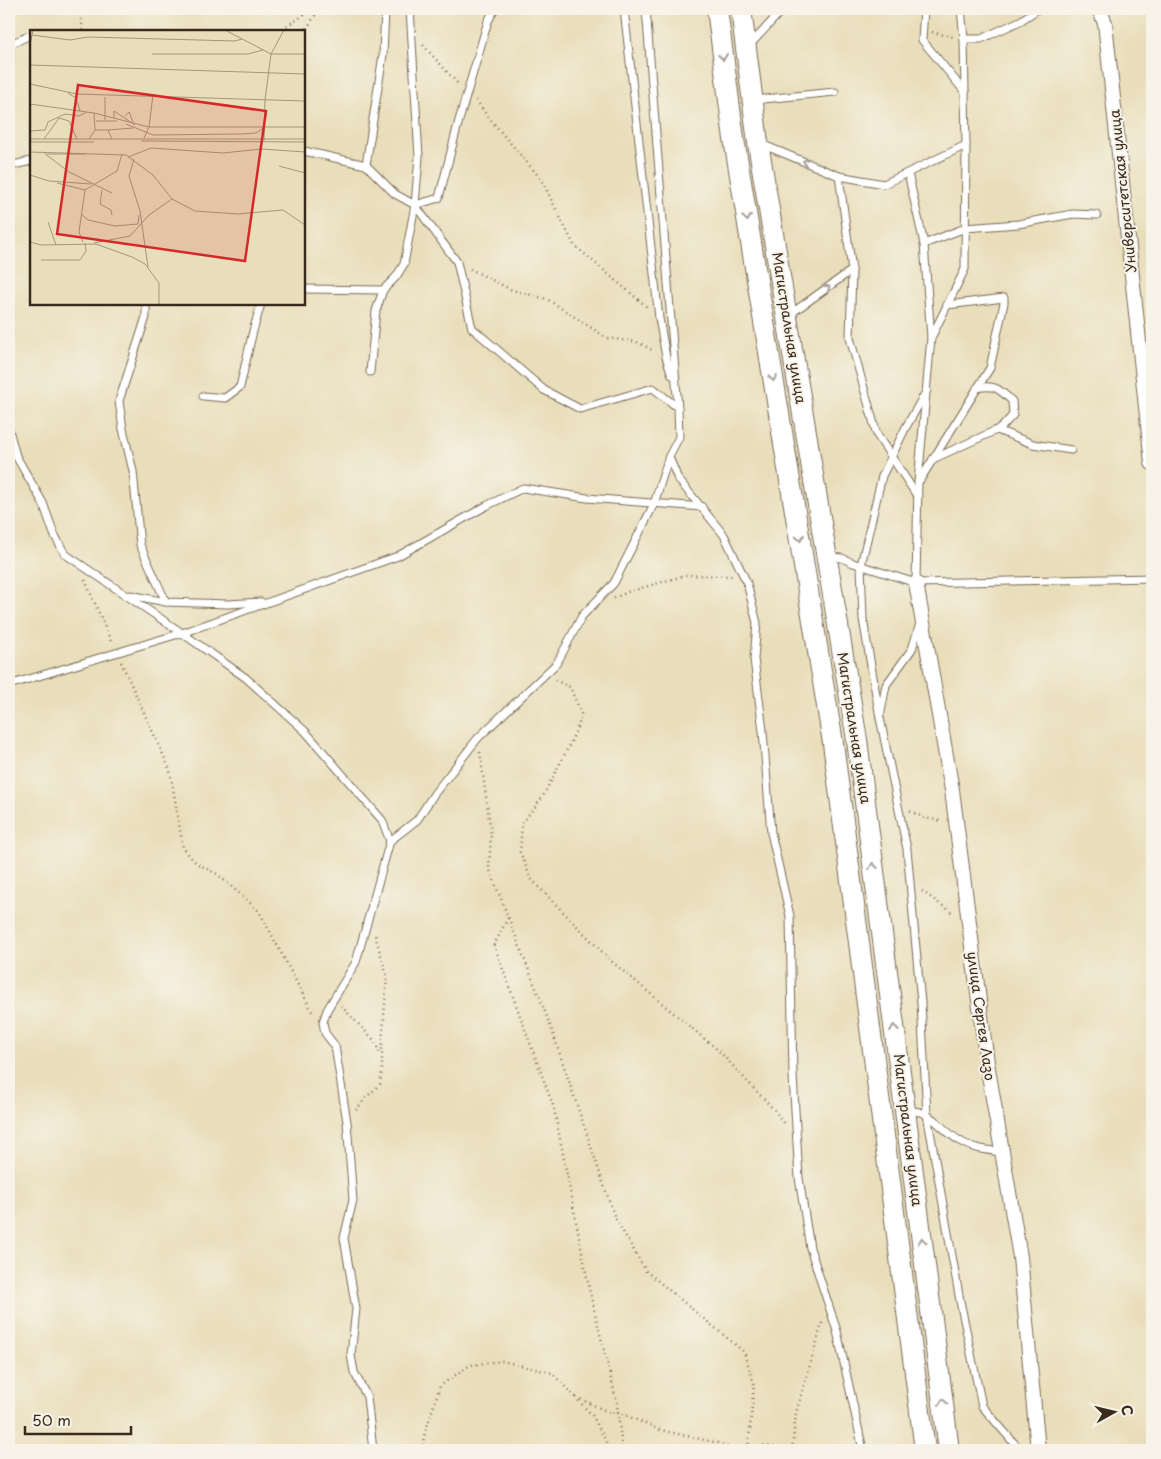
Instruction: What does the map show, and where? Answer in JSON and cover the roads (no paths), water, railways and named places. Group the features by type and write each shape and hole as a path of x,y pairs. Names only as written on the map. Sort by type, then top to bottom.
{"main road":[{"name":"Магистральная улица","path":"716,9 734,139 833,743 925,1450"},
{"name":"Магистральная улица","path":"740,9 758,143 857,740 950,1450"}],"street":[{"name":"Университетская улица","path":"1099,9 1105,23 1152,463"},
{"name":"улица Сергея Лазо","path":"916,583 952,790 987,1063 1020,1258 1038,1450"}],"lane":[{"path":"366,165 383,55 385,9"},
{"path":"370,372 376,311 383,290 396,277 404,264 415,205 419,157 410,9"},
{"path":"415,205 439,198 468,89 488,22 495,9"},
{"path":"624,9 660,318 666,358 676,383"},
{"path":"373,1450 367,1397 354,1372 351,1355 356,1309 344,1238 353,1200 347,1122 335,1046 325,1033 323,1022 333,998 356,962 390,841 417,820 434,794 478,738 557,663 582,616 614,583 654,504 669,456 679,437 646,9"},
{"path":"746,49 783,9"},
{"path":"924,9 922,40 965,92"},
{"path":"931,338 965,269 966,145 964,39 961,9"},
{"path":"964,39 981,39 1020,21 1038,9"},
{"path":"9,45 30,35"},
{"path":"753,100 836,92"},
{"path":"758,143 839,176 884,184 966,145"},
{"path":"305,151 366,165 395,194 415,205 457,262 472,328 544,390 580,409 654,388 678,408"},
{"path":"9,166 30,161"},
{"path":"908,173 924,244 931,338 918,482 916,583"},
{"path":"839,176 852,270 850,338 876,435 918,497"},
{"path":"924,244 965,228 1018,224 1073,214 1097,215"},
{"path":"787,317 852,270"},
{"path":"305,289 383,290"},
{"path":"918,482 990,368 1004,298 947,306"},
{"path":"146,305 146,317 119,400 123,429 133,471 140,545 166,602"},
{"path":"204,396 225,398 240,387 261,305"},
{"path":"933,459 1001,428 1013,415 1012,401 999,388 987,386 977,388"},
{"path":"927,390 882,476 861,566 863,619 880,718 907,849 921,1003 928,1114 960,1301 982,1406 1020,1450"},
{"path":"9,430 16,456 43,503 65,554 246,678 305,731 382,820 390,841"},
{"path":"997,430 1033,444 1071,450"},
{"path":"669,456 678,479 724,535 747,583 757,623 754,659 764,730 771,833 790,916 793,1076 799,1178 810,1248 837,1330 863,1450"},
{"path":"9,685 182,633 398,556 486,506 523,488 587,498 702,507"},
{"path":"827,557 842,558 916,583 1152,578"},
{"path":"125,594 166,602 228,604 269,602"},
{"path":"880,718 886,684 912,649 922,618"},
{"path":"905,1111 917,1110 928,1114 960,1142 982,1150 1002,1152"}]}
